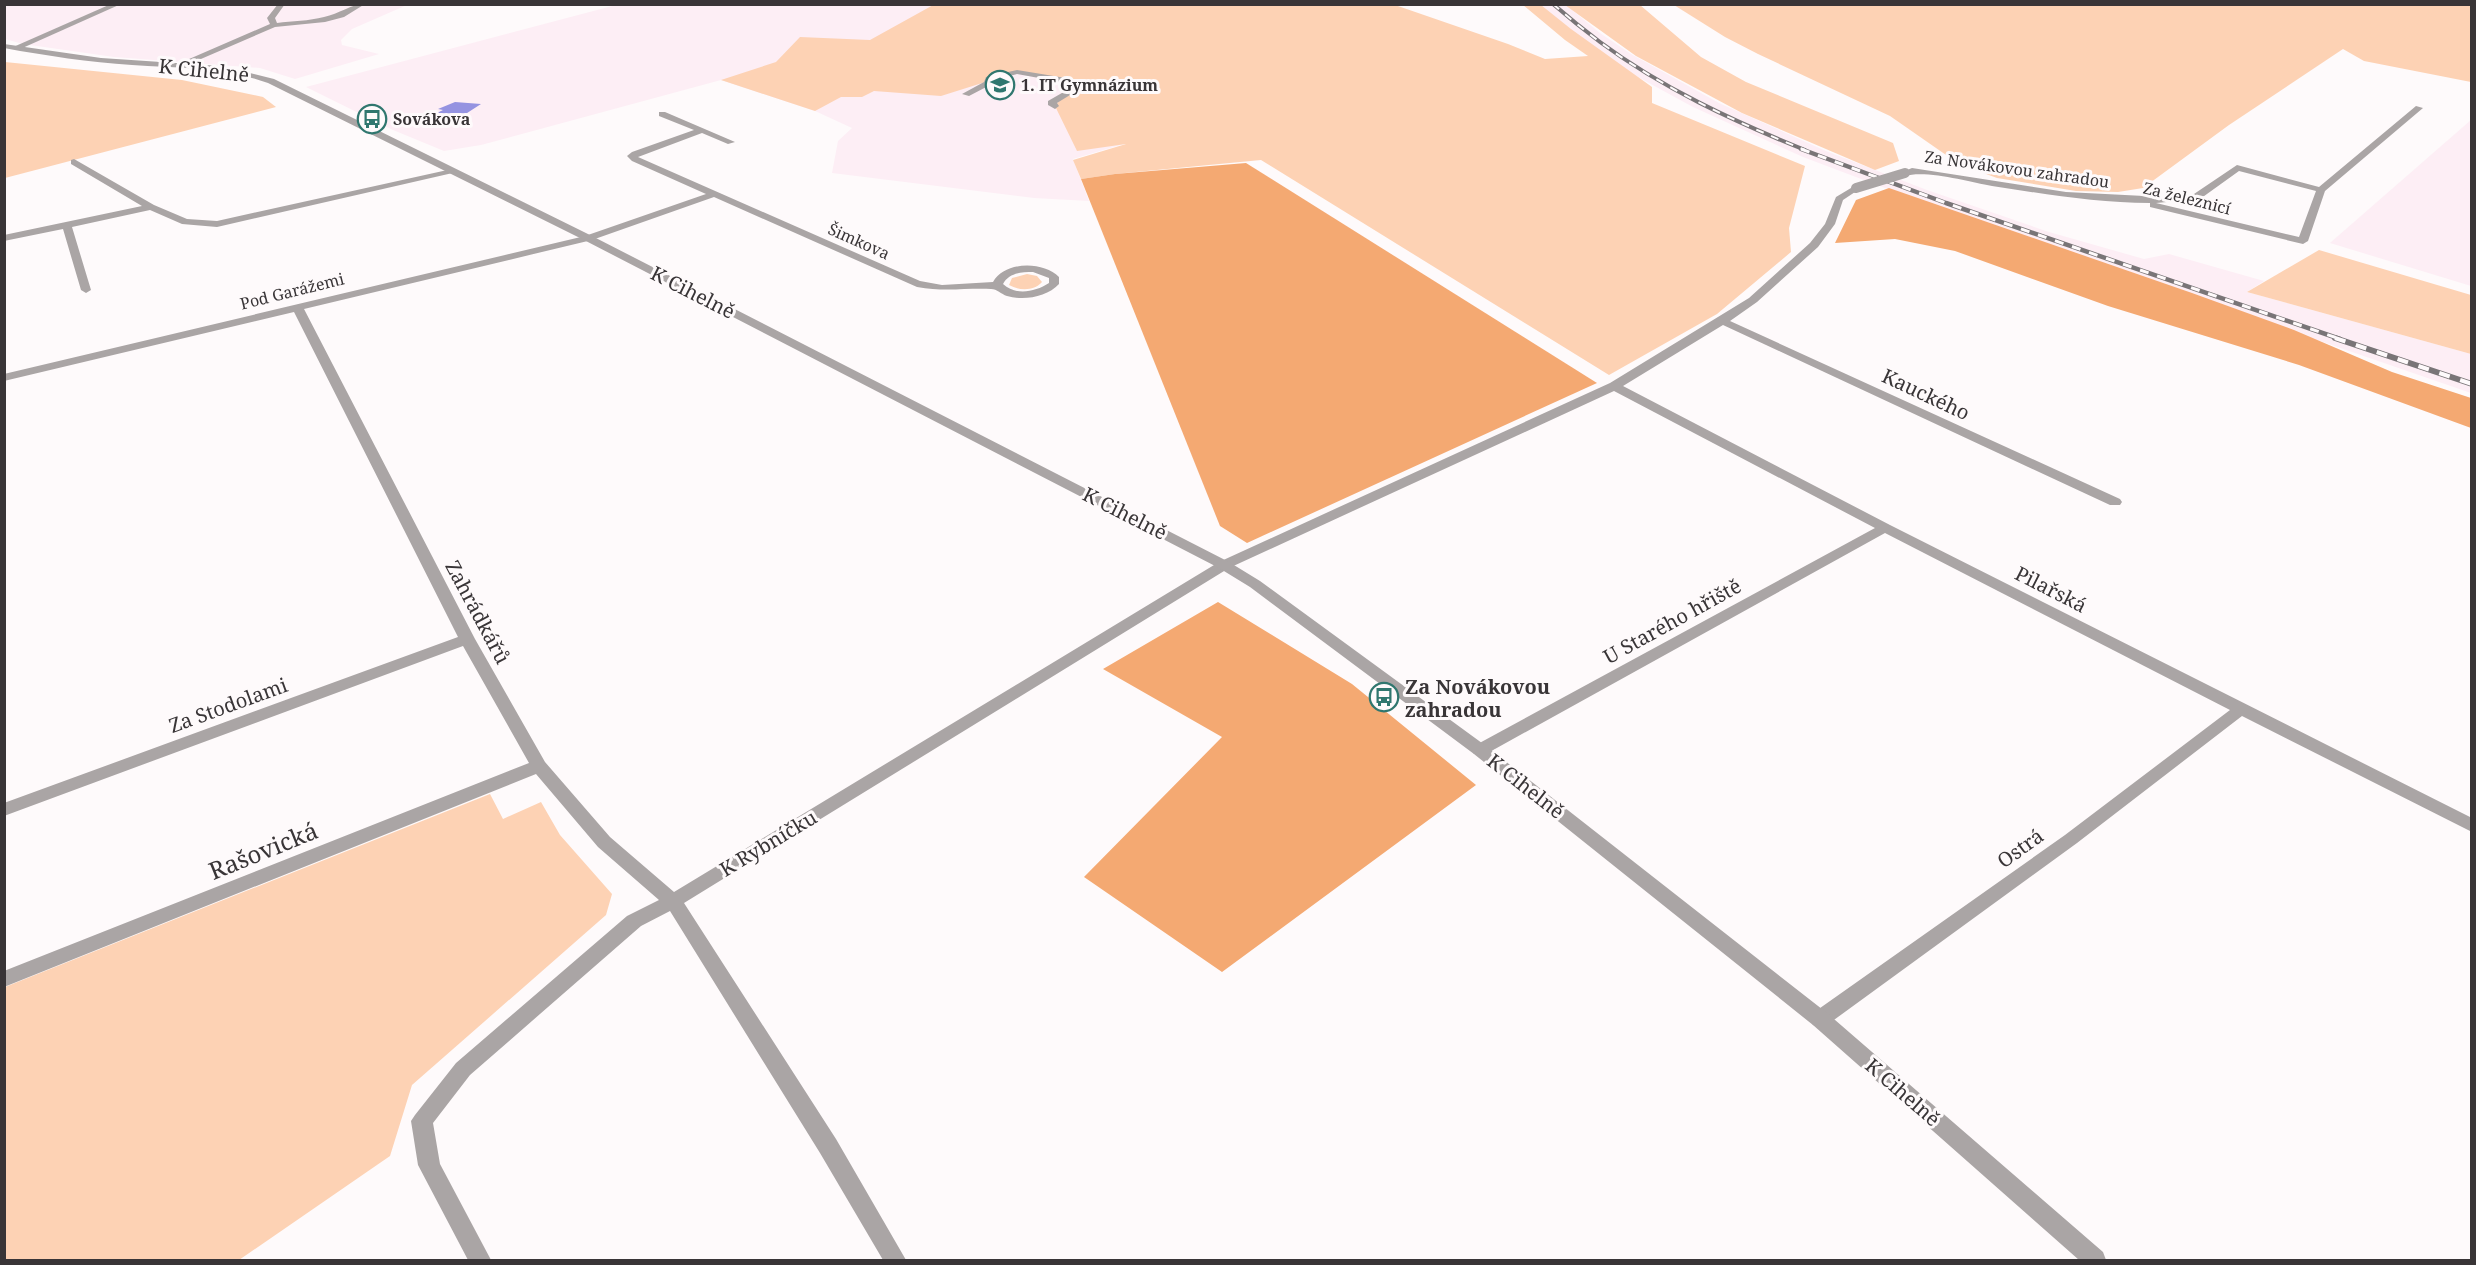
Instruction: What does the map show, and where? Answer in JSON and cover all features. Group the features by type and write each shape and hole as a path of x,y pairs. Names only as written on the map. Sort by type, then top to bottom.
{"street":[{"path":"15,48 118,4"},
{"path":"274,25 271,18 282,4"},
{"path":"177,66 274,25 322,20 341,15 362,4"},
{"name":"K Cihelně","path":"4,46 102,61 230,71 261,77 588,238 1224,566 1255,584 1480,750 1820,1019 2095,1260"},
{"path":"966,94 987,83 989,79 1017,72 1075,82 1079,87 1051,103 1055,106"},
{"path":"2320,190 2419,108"},
{"path":"662,114 731,141"},
{"name":"Šimkova","path":"702,130 632,156 917,284 942,288 997,285 1009,292 1023,294 1045,290 1055,281 1054,277 1047,272 1025,269 1004,274 997,285"},
{"path":"74,162 151,207 185,222 217,224 453,172"},
{"name":"Za železnicí","path":"2237,168 2320,190 2303,241 2133,200 2198,198 2237,168"},
{"name":"Za Novákovou zahradou","path":"1224,566 1614,386 1754,300 1807,251 1830,224 1839,199 1856,188 1912,171 2067,195 2133,200"},
{"path":"588,238 714,194"},
{"path":"4,238 151,207"},
{"path":"68,225 86,290"},
{"name":"Pod Garážemi","path":"4,378 588,238"},
{"name":"Zahrádkářů","path":"297,306 467,639 539,766 604,842 673,901"},
{"name":"Kauckého","path":"1722,321 2115,502"},
{"name":"Pilařská","path":"1614,386 1885,528 2472,826"},
{"name":"U Starého hřiště","path":"1480,750 1885,528"},
{"name":"K Rybníčku","path":"480,1260 429,1165 422,1121 464,1069 634,921 673,901 1224,566"},
{"name":"Za Stodolami","path":"4,810 467,639"},
{"name":"Ostrá","path":"1820,1019 2071,839 2241,709"},
{"name":"Rašovická","path":"4,979 539,766"},
{"path":"673,901 828,1146 895,1260"}],"shaded area":[{"path":"935,4 1395,5 1545,59 1588,56 1523,5 1541,5 1652,87 1652,103 1805,166 1789,228 1791,252 1717,314 1609,375 1261,160 1081,179 1073,160 1126,144 1077,151 1055,106 1074,83 1017,72 941,96 874,91 862,97 841,97 815,111 721,80 776,62 800,37 870,40"},
{"path":"1029,4 1284,97 1073,159 1089,201 1034,198 832,173 838,141 852,128 815,111 721,80 481,145 444,151 393,130 306,87 616,5"},
{"path":"4,5 407,5 352,29 341,40 342,45 379,54 295,79 260,68 114,57 23,44 5,39"},
{"path":"1540,5 1566,5 1600,33 1631,54 1719,103 1826,151 1927,190 2049,232 2144,259 2169,254 2264,281 2247,292 2471,354 2471,393 1967,219 1803,157 1693,107 1636,76 1574,34"},
{"path":"1565,5 1640,5 1701,57 1746,82 1893,143 1899,161 1875,170 1742,113 1636,56"},
{"path":"1674,5 2471,5 2471,82 2364,61 2343,49 2229,125 2143,188 2118,192 2076,191 1997,178 1959,164 1890,116 1758,54 1725,37"},
{"path":"5,62 182,80 263,97 276,107 5,178"},
{"path":"455,102 481,104 464,115 437,113 443,110 438,109"},
{"path":"2471,120 2471,286 2330,243"},
{"path":"1246,163 1597,383 1247,543 1220,526 1081,179"},
{"path":"1889,188 2192,293 2294,330 2392,372 2471,398 2471,428 2299,365 2108,306 1955,251 1895,239 1835,243 1856,200"},
{"path":"2319,250 2471,295 2471,354 2247,292"},
{"path":"1027,274 1037,276 1042,282 1027,289 1009,285 1012,278"},
{"path":"1218,602 1352,684 1476,785 1222,972 1084,877 1222,737 1103,669"},
{"path":"490,794 503,819 541,802 560,835 612,894 606,915 412,1085 390,1156 239,1260 5,1260 5,987"}],"railway":[{"path":"1553,4 1600,42 1673,89 1805,150"},
{"path":"1801,149 1946,203 2340,339"},
{"path":"2335,338 2472,384"}],"place":[{"name":"1. IT Gymnázium","path":"1000,85"},
{"name":"Sovákova","path":"372,119"},
{"name":"Za Novákovou zahradou","path":"1384,697"}]}
